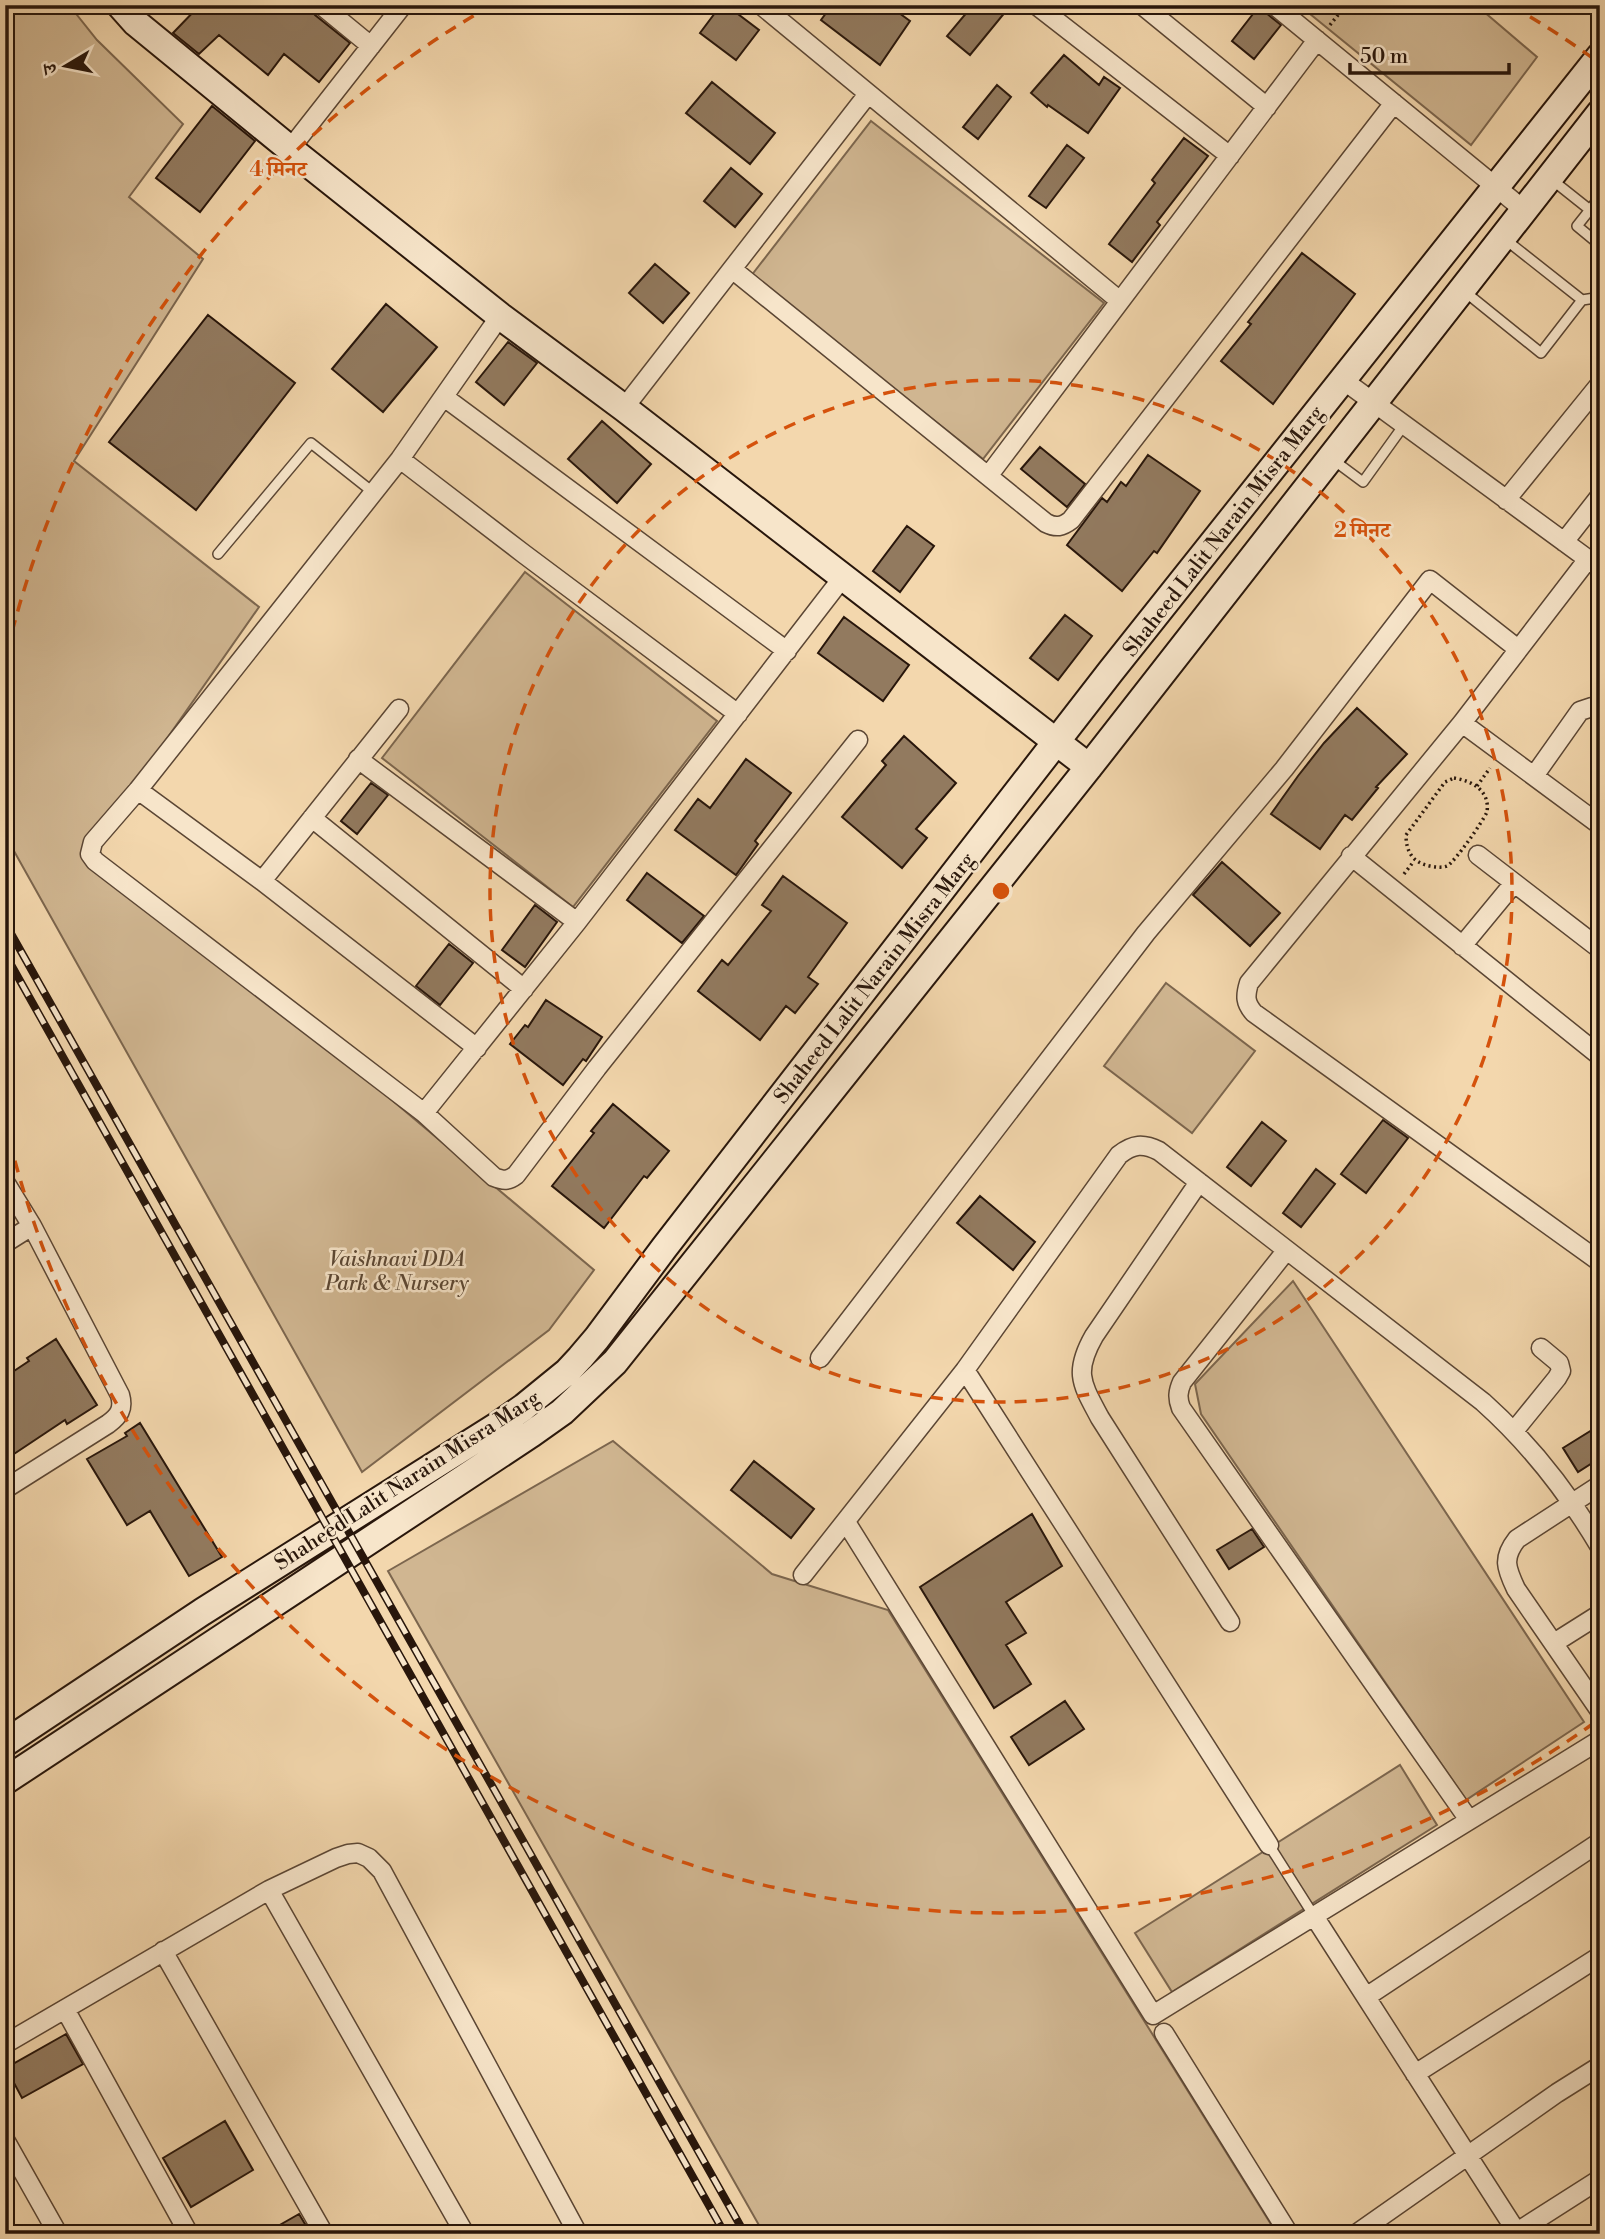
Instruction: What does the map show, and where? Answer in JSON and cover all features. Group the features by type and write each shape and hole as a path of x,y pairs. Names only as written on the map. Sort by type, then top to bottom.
{"street":[{"path":"120,5 136,23 500,316 624,408 1089,767"},
{"path":"321,5 372,46"},
{"path":"290,149 403,5"},
{"path":"1035,5 1230,156"},
{"path":"1142,5 1267,107"},
{"path":"1274,5 1524,210"},
{"path":"771,8 868,93 1120,302"},
{"path":"989,475 1317,40"},
{"name":"Shaheed Lalit Narain Misra Marg","path":"5,1743 202,1612 497,1426 567,1372 597,1338 1056,742 1600,56"},
{"path":"624,408 868,93"},
{"path":"732,269 1054,527 1063,526 1071,520 1394,103"},
{"name":"Shaheed Lalit Narain Misra Marg","path":"5,1781 531,1434 562,1412 615,1362 1089,767 1600,113"},
{"path":"500,316 374,493 138,790 93,842 90,854 94,861 424,1113 494,1177 509,1180 516,1175 597,1068 858,740"},
{"path":"1343,380 1594,564 1518,649 1462,723 1249,983 1247,1005 1254,1013 1600,1262"},
{"path":"1506,500 1600,384"},
{"path":"444,397 787,651"},
{"path":"400,459 738,714"},
{"path":"1564,542 1600,496"},
{"path":"424,1113 577,922 843,577"},
{"path":"820,1358 1146,933 1284,769 1430,580 1518,649"},
{"path":"1534,776 1580,711 1592,707 1600,709"},
{"path":"262,881 399,709"},
{"path":"1462,723 1600,825"},
{"path":"358,759 577,922"},
{"path":"138,790 262,881 477,1048"},
{"path":"312,818 524,989"},
{"path":"1478,855 1600,949"},
{"path":"1351,856 1600,1056"},
{"path":"1462,946 1514,883"},
{"path":"803,1575 965,1370 1119,1154 1139,1145 1159,1151 1483,1402 1514,1431 1573,1502 1600,1547"},
{"path":"5,1181 32,1226 123,1404 118,1416 108,1424 5,1489"},
{"path":"1199,1182 1094,1336 1083,1356 1081,1373 1100,1419 1230,1622"},
{"path":"5,1243 32,1226"},
{"path":"1286,1251 1182,1381 1178,1391 1181,1408 1469,1820"},
{"path":"1514,1431 1558,1378 1559,1363 1541,1348"},
{"path":"965,1370 1269,1846"},
{"path":"1600,1485 1517,1539 1508,1550 1508,1572 1516,1589 1600,1711"},
{"path":"846,1522 1153,2015 1600,1740"},
{"path":"1553,1643 1600,1614"},
{"path":"1366,1997 1600,1842"},
{"path":"5,2044 269,1890 348,1854 358,1853 369,1858 382,1871 578,2234"},
{"path":"269,1890 465,2234"},
{"path":"1314,1916 1518,2233 1600,2179"},
{"path":"163,1951 324,2234"},
{"path":"1415,2074 1600,1956"},
{"path":"65,2009 189,2234"},
{"path":"1164,2033 1289,2234"},
{"path":"1356,2234 1556,2093 1600,2066"},
{"path":"5,2140 58,2234"}],"lane":[{"path":"1550,178 1590,210"},
{"path":"1600,197 1577,226 1600,245"},
{"path":"1503,238 1582,300"},
{"path":"1463,290 1541,353 1582,300 1595,298 1600,292"},
{"path":"1331,458 1363,482 1404,425"},
{"path":"218,554 311,443 374,493"},
{"path":"1269,1846 1314,1916"}],"path":[{"path":"1317,40 1346,5"},
{"path":"1454,778 1477,786 1486,799 1487,812 1453,861 1448,866 1436,867 1414,860 1407,847 1406,835 1445,782 1454,778"}],"green space":[{"name":"Vaishnavi DDA Park & Nursery","path":"5,5 69,5 97,40 183,124 129,197 203,259 74,461 259,607 91,847 594,1270 549,1330 362,1472 5,835"},
{"path":"1299,5 1476,5 1537,57 1471,145"},
{"path":"871,121 1104,303 983,459 751,276"},
{"path":"525,572 717,721 573,907 382,758"},
{"path":"1166,983 1255,1051 1192,1133 1104,1066"},
{"path":"1293,1281 1584,1722 1466,1800 1201,1414 1195,1384"},
{"path":"613,1441 772,1574 888,1610 1277,2234 764,2234 388,1571"},
{"path":"1400,1765 1437,1825 1172,1992 1135,1933"}],"building":[{"path":"200,5 308,5 315,15 350,43 319,82 284,54 268,75 219,35 199,54 173,33"},
{"path":"721,5 726,5 759,30 736,60 700,33"},
{"path":"832,5 888,5 910,21 880,65 821,20"},
{"path":"973,5 1011,5 970,55 947,36"},
{"path":"1260,5 1281,25 1254,59 1232,41"},
{"path":"1064,55 1099,85 1104,77 1120,88 1088,133 1048,105 1047,107 1031,93"},
{"path":"712,82 775,133 750,164 686,113"},
{"path":"997,85 1011,97 978,139 963,127"},
{"path":"212,106 255,141 200,212 156,178"},
{"path":"1184,138 1208,156 1157,222 1160,225 1132,262 1109,244 1155,183 1152,180"},
{"path":"1067,145 1084,158 1046,208 1029,196"},
{"path":"731,168 762,194 735,227 704,201"},
{"path":"1302,253 1355,294 1273,404 1221,361"},
{"path":"655,264 689,293 663,323 629,293"},
{"path":"386,304 437,347 383,412 332,369"},
{"path":"208,315 295,383 196,510 109,442"},
{"path":"508,342 537,363 504,405 476,382"},
{"path":"602,421 651,464 617,503 568,459"},
{"path":"1040,447 1085,484 1067,507 1021,469"},
{"path":"1148,455 1200,491 1157,553 1154,551 1122,591 1067,545 1102,498 1107,502 1121,482 1126,486"},
{"path":"907,526 934,546 900,592 873,571"},
{"path":"1065,615 1092,636 1058,680 1030,658"},
{"path":"844,617 909,665 883,701 818,653"},
{"path":"1357,708 1407,754 1376,787 1378,788 1352,820 1345,815 1320,849 1271,814 1324,743"},
{"path":"904,736 956,783 916,829 927,838 902,868 842,817 886,765 882,761"},
{"path":"746,759 791,793 755,841 758,844 736,875 675,830 698,799 710,808"},
{"path":"371,783 388,795 357,834 341,821"},
{"path":"1222,862 1280,913 1250,946 1193,895"},
{"path":"647,873 704,916 682,943 627,900"},
{"path":"783,876 847,923 808,977 818,984 795,1013 786,1006 760,1040 698,991 722,960 728,965 771,911 762,905"},
{"path":"535,905 557,922 525,967 502,950"},
{"path":"449,944 473,963 440,1005 416,986"},
{"path":"546,1000 602,1037 586,1061 583,1059 563,1085 510,1044 525,1025 528,1027"},
{"path":"613,1104 669,1151 647,1178 644,1176 604,1228 552,1186"},
{"path":"1383,1120 1408,1138 1366,1193 1341,1174"},
{"path":"1262,1122 1286,1141 1251,1186 1227,1167"},
{"path":"1316,1169 1335,1184 1301,1227 1283,1213"},
{"path":"980,1196 1035,1242 1013,1270 957,1223"},
{"path":"56,1339 97,1405 67,1424 65,1420 5,1460 5,1377"},
{"path":"140,1423 222,1557 189,1576 150,1511 127,1525 87,1459 127,1436 125,1433"},
{"path":"1600,1425 1600,1458 1578,1472 1563,1448"},
{"path":"754,1461 814,1509 791,1538 731,1490"},
{"path":"1032,1514 1062,1566 1006,1602 1026,1633 1006,1645 1031,1684 994,1708 920,1587"},
{"path":"1252,1529 1264,1547 1229,1569 1217,1550"},
{"path":"1065,1701 1084,1729 1029,1765 1011,1737"},
{"path":"66,2034 83,2064 22,2098 6,2068"},
{"path":"225,2121 253,2170 191,2207 163,2158"},
{"path":"299,2214 311,2234 264,2234"}],"railway":[{"path":"5,923 745,2234"},
{"path":"5,954 725,2234"}]}
